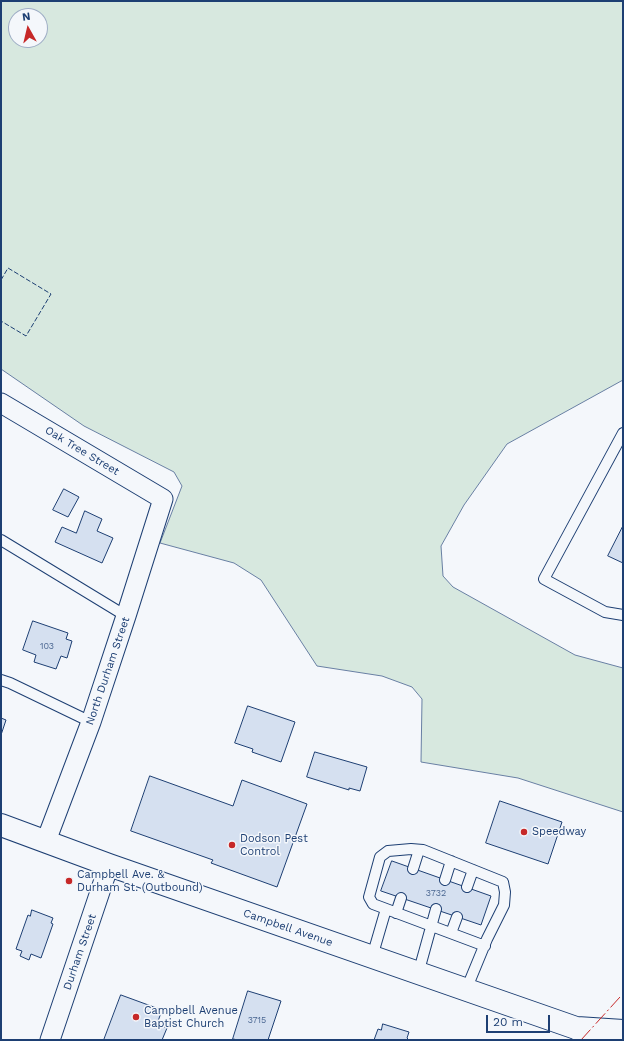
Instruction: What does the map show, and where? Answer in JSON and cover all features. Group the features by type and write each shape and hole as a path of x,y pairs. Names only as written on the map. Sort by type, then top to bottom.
{"main road":[{"name":"Campbell Avenue","path":"1,825 109,865 466,990 578,1036 595,1040"},
{"name":"Campbell Avenue","path":"578,1036 623,1031"}],"street":[{"name":"Oak Tree Street","path":"1,403 163,499"},
{"name":"North Durham Street","path":"46,841 91,722 163,499"},
{"name":"Durham Street","path":"50,1040 109,865"}],"lane":[{"path":"623,433 544,579 605,612 623,614"},
{"path":"1,540 126,616"},
{"path":"1,680 91,722"},
{"path":"466,990 504,905 505,892 503,882 423,850 411,849 388,851 380,857 369,897 373,904 485,946"},
{"path":"413,869 419,850"},
{"path":"445,880 451,861"},
{"path":"468,888 473,870"},
{"path":"396,912 401,898"},
{"path":"372,957 386,909"},
{"path":"418,974 427,946 436,909"},
{"path":"451,933 457,917"}],"shaded area":[{"path":"1,1 623,1 623,380 507,444 464,505 441,546 443,576 453,587 575,655 623,668 623,812 518,778 421,762 422,699 412,687 382,676 317,666 261,580 234,563 160,543 182,486 174,472 84,426 1,369"}],"building":[{"path":"64,489 79,497 68,517 53,510"},
{"path":"85,511 102,519 97,531 113,538 102,563 55,542 62,527 76,533"},
{"path":"623,526 623,563 608,556"},
{"path":"33,621 68,633 66,639 72,641 67,658 61,656 56,669 34,662 36,655 23,650"},
{"path":"248,706 295,722 281,762 252,752 253,749 235,743"},
{"path":"1,718 6,720 1,735"},
{"path":"315,752 367,767 360,791 349,788 349,790 307,777"},
{"name":"Dodson Pest Control","path":"150,776 233,806 242,780 307,804 277,887 211,863 213,860 131,831"},
{"name":"Speedway","path":"500,801 562,822 548,864 486,843"},
{"path":"392,861 491,896 481,925 381,891"},
{"path":"32,910 53,918 51,923 53,924 41,958 31,954 29,960 20,956 22,951 16,949 28,915 30,916"},
{"path":"248,991 281,1001 268,1040 233,1039"},
{"name":"Campbell Avenue Baptist Church","path":"121,995 162,1010 157,1024 167,1028 162,1040 104,1040"},
{"path":"383,1024 409,1032 407,1038 409,1040 374,1040 378,1029 381,1030"}],"fence":[{"path":"1,280 8,268 51,294 26,336 1,321"}],"power":[{"path":"581,1040 620,997 623,998"}],"place":[{"name":"Speedway","path":"524,832"},
{"name":"Dodson Pest Control","path":"232,845"},
{"name":"Campbell Ave. & Durham St. (Outbound)","path":"69,881"},
{"name":"Campbell Avenue Baptist Church","path":"136,1017"}]}
